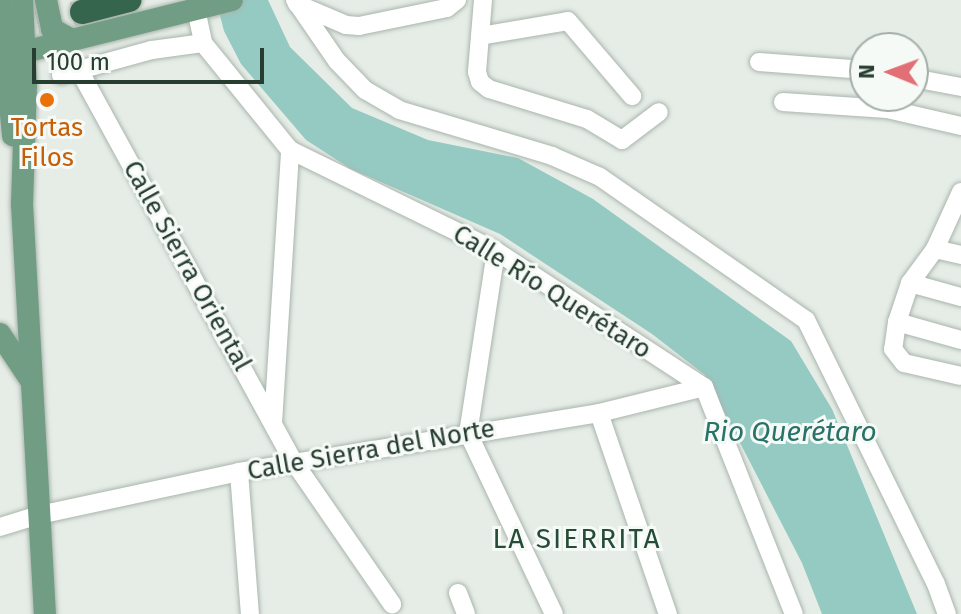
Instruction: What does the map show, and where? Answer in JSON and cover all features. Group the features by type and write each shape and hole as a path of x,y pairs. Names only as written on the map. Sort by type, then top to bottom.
{"highway":[{"path":"82,12 129,0"}],"main road":[{"path":"46,0 52,29 72,40"},
{"path":"10,56 232,0"},
{"path":"14,4 10,56 22,204 45,614"},
{"path":"0,334 31,380"}],"street":[{"path":"296,2 346,25 359,26 447,8 457,0"},
{"path":"483,0 477,72 480,82 489,89 587,119 622,140 659,112"},
{"path":"296,2 337,61 365,90 399,110 552,156 600,177 806,320 936,584 947,614"},
{"name":"Calle Río Querétaro","path":"203,8 203,43 290,150 496,251 704,387"},
{"path":"480,36 568,21 632,96"},
{"path":"143,23 152,50 203,43"},
{"name":"Calle Sierra Oriental","path":"152,50 70,73 294,462 392,604"},
{"path":"759,62 849,69"},
{"path":"929,81 961,87"},
{"path":"783,102 887,109 961,126"},
{"path":"273,423 290,150"},
{"path":"961,192 935,249 910,283 897,322 893,349 904,363 961,376"},
{"path":"935,249 961,255"},
{"path":"496,251 468,433 554,614"},
{"path":"910,283 961,297"},
{"path":"897,322 961,340"},
{"path":"704,387 794,614"},
{"name":"Calle Sierra del Norte","path":"0,527 39,515 239,472 599,413 704,387"},
{"path":"599,413 668,614"},
{"path":"239,472 250,614"},
{"path":"458,593 466,614"}],"water":[{"name":"Rio Querétaro","path":"216,0 268,0 290,47 352,108 428,140 518,158 593,199 791,341 832,409 917,614 822,614 802,563 705,375 652,334 500,234 351,169 306,140 241,64 224,31"}],"tunnel":[{"path":"2,30 82,12"}],"place":[{"name":"Tortas Filos","path":"47,100"}],"district":[{"name":"LA SIERRITA","path":"577,539"}]}
